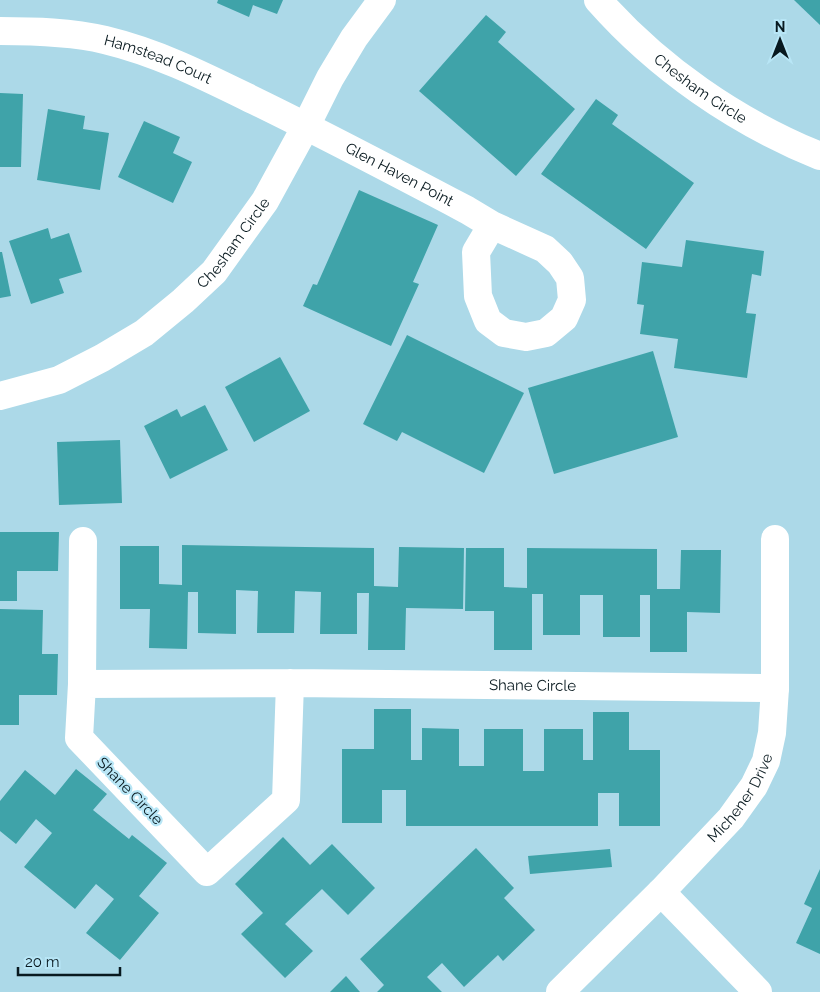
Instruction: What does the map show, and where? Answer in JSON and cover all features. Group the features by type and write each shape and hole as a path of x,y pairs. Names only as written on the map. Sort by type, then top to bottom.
{"street":[{"name":"Chesham Circle","path":"0,396 58,380 102,358 144,332 183,301 214,272 266,201 330,78 354,38 382,0"},
{"name":"Chesham Circle","path":"598,0 620,25 660,60 703,93 751,123 820,156"},
{"name":"Hamstead Court","path":"0,30 62,34 104,40 148,52 185,67 306,126"},
{"name":"Glen Haven Point","path":"306,126 492,225"},
{"name":"Michener Drive","path":"560,992 661,892 731,818 754,786 766,761 770,742 775,688 775,539"},
{"path":"82,684 83,541"},
{"name":"Shane Circle","path":"290,683 286,800 207,872 79,738 82,684 290,683 775,688"},
{"path":"661,892 758,992"}],"building":[{"path":"218,0 283,0 277,14 253,5 249,17 217,3"},
{"path":"794,0 820,0 820,25"},
{"path":"486,15 506,32 498,42 575,109 516,176 419,91"},
{"path":"0,93 23,94 21,167 0,167"},
{"path":"596,99 618,115 612,124 694,183 646,249 541,174"},
{"path":"48,109 85,116 83,129 109,133 100,190 37,180"},
{"path":"144,121 180,137 173,153 192,162 173,203 118,177"},
{"path":"359,190 438,225 413,282 419,284 391,346 303,306 313,284 317,285"},
{"path":"48,228 51,239 69,233 82,272 59,279 64,293 31,304 9,241"},
{"path":"686,240 764,251 761,276 752,274 746,313 756,314 747,378 674,368 678,339 640,334 644,305 637,304 642,262 682,267"},
{"path":"0,252 2,252 11,296 0,298"},
{"path":"407,335 524,393 484,473 402,432 397,441 363,424"},
{"path":"653,351 678,437 554,474 528,388"},
{"path":"280,357 310,411 254,442 225,387"},
{"path":"205,405 228,450 170,479 144,426 177,409 181,417"},
{"path":"120,440 122,503 59,505 57,442"},
{"path":"0,532 59,532 58,571 17,571 17,601 0,601"},
{"path":"182,545 374,548 374,586 398,587 399,547 464,548 463,609 406,608 405,650 368,650 369,593 357,593 357,634 320,634 321,592 295,591 294,633 257,633 258,591 236,590 236,634 198,633 198,592 188,592 187,649 149,648 150,609 120,609 120,546 159,546 159,584 182,585"},
{"path":"466,548 504,548 504,587 527,588 527,548 657,549 657,589 680,589 681,550 721,550 720,613 687,612 687,652 650,652 650,595 640,595 640,637 603,637 603,595 580,595 580,635 543,635 543,594 532,594 532,650 494,650 494,611 465,611"},
{"path":"0,609 43,610 42,654 58,654 57,695 19,695 19,725 0,725"},
{"path":"374,709 411,709 411,760 422,760 422,728 459,729 459,766 484,766 484,729 523,729 523,771 544,771 544,729 583,729 583,760 593,760 593,712 629,712 629,750 660,750 660,826 619,826 619,793 598,793 598,826 406,826 406,790 382,790 382,823 342,823 342,749 374,749"},
{"path":"76,769 107,794 93,810 129,839 132,835 167,863 139,896 159,913 120,960 86,933 114,899 96,884 75,909 24,867 52,833 36,819 16,844 0,831 0,801 25,770 55,795"},
{"path":"283,837 310,865 332,844 375,888 348,915 322,889 285,924 313,951 285,978 241,934 263,913 235,884"},
{"path":"476,848 514,888 504,898 535,930 503,961 498,955 464,987 442,963 427,977 442,992 377,992 384,985 360,959"},
{"path":"610,849 612,867 530,874 528,856"},
{"path":"820,869 820,954 796,943 812,908 804,904"},
{"path":"346,976 360,992 330,992"}]}
